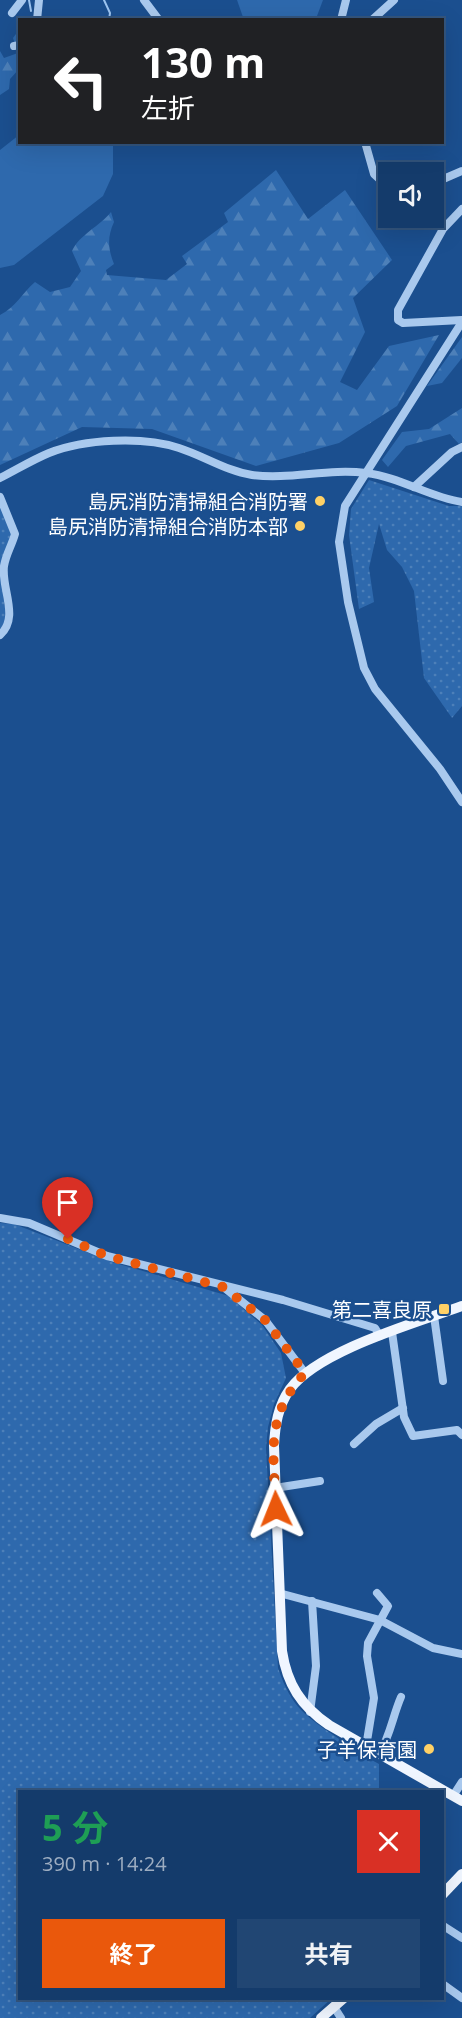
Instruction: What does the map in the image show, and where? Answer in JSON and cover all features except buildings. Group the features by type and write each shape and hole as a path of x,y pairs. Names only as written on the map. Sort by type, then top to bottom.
{"main road":[{"path":"442,1790 310,1712 295,1694 284,1666 275,1488 275,1424 290,1389 305,1373 320,1363 380,1336 462,1308"},
{"path":"444,1791 459,1800"},
{"path":"444,1893 462,1874"},
{"path":"321,2018 342,2000"}],"street":[{"path":"12,13 22,0"},
{"path":"37,18 39,0"},
{"path":"144,0 158,18"},
{"path":"341,18 346,0"},
{"path":"374,18 394,0"},
{"path":"365,144 374,174 378,178"},
{"path":"444,179 462,171"},
{"path":"462,209 443,229 398,310 398,320 403,323 462,321"},
{"path":"462,321 364,472 345,506 339,542 348,602 364,668 375,689 440,769 462,802"},
{"path":"0,478 60,449 131,440 164,443 252,475 364,472 414,487 442,499 462,502"},
{"path":"414,487 452,452 462,447"},
{"path":"0,497 15,534 4,568 4,593 10,617 9,624 0,635"},
{"path":"0,1218 29,1223 107,1256 223,1287 283,1300 375,1328 380,1336"},
{"path":"223,1287 265,1320 305,1373"},
{"path":"434,1316 443,1381"},
{"path":"392,1332 404,1417 413,1436 458,1430 462,1436"},
{"path":"354,1444 376,1424 403,1408"},
{"path":"275,1488 320,1481"},
{"path":"279,1593 380,1620 433,1648 462,1654"},
{"path":"366,1747 374,1698 366,1656 368,1642 388,1606 377,1593"},
{"path":"310,1712 316,1666 312,1601"},
{"path":"379,1754 385,1744 391,1720 401,1697"},
{"path":"459,1800 462,1782"},
{"path":"444,1926 462,1938"},
{"path":"444,1985 462,1998"},
{"path":"334,2007 341,2018"}],"green space":[{"path":"237,0 323,0 317,16 311,18 243,18"},
{"path":"18,31 18,53 13,38"},
{"path":"0,51 4,58 18,53 18,70 10,79 9,89 0,95"},
{"path":"18,136 18,144 113,144 113,174 103,196 14,265 0,268 0,150"},
{"path":"276,170 308,219 345,190 392,260 353,298 365,332 340,382 357,390 389,346 439,335 397,406 339,443 256,466 152,429 82,427 0,465 0,315 35,282 50,292 70,287 81,271 72,251 75,245 111,212 114,222 109,243 114,264 106,270 107,275 166,280 187,264 182,256 228,222 224,213"},
{"path":"462,337 462,358 442,383 427,386"},
{"path":"462,408 462,442 459,444 450,434 406,446 388,467 382,460 402,432 429,429"},
{"path":"369,480 449,506 462,506 462,706 452,718 424,678 414,591 402,567 387,550 379,524 369,568 374,602 359,609 349,535 351,509"},
{"path":"0,506 12,533 2,577 8,622 0,629"},
{"path":"0,1223 14,1224 112,1262 229,1296 262,1325 281,1353 286,1378 274,1404 266,1448 278,1668 289,1693 301,1710 327,1731 379,1764 379,1790 18,1790 18,2000 330,2000 310,2018 0,2018"}],"waterway":[{"path":"29,0 31,11"},
{"path":"104,0 110,13 109,18"}],"place":[{"name":"島尻消防清掃組合消防署","path":"320,501"},
{"name":"島尻消防清掃組合消防本部","path":"300,526"},
{"name":"第二喜良原","path":"444,1309"},
{"name":"子羊保育園","path":"429,1749"}],"route":[{"path":"68,1239 107,1256 223,1287 265,1320 305,1373 290,1389 280,1407 275,1424 276,1509"}]}
